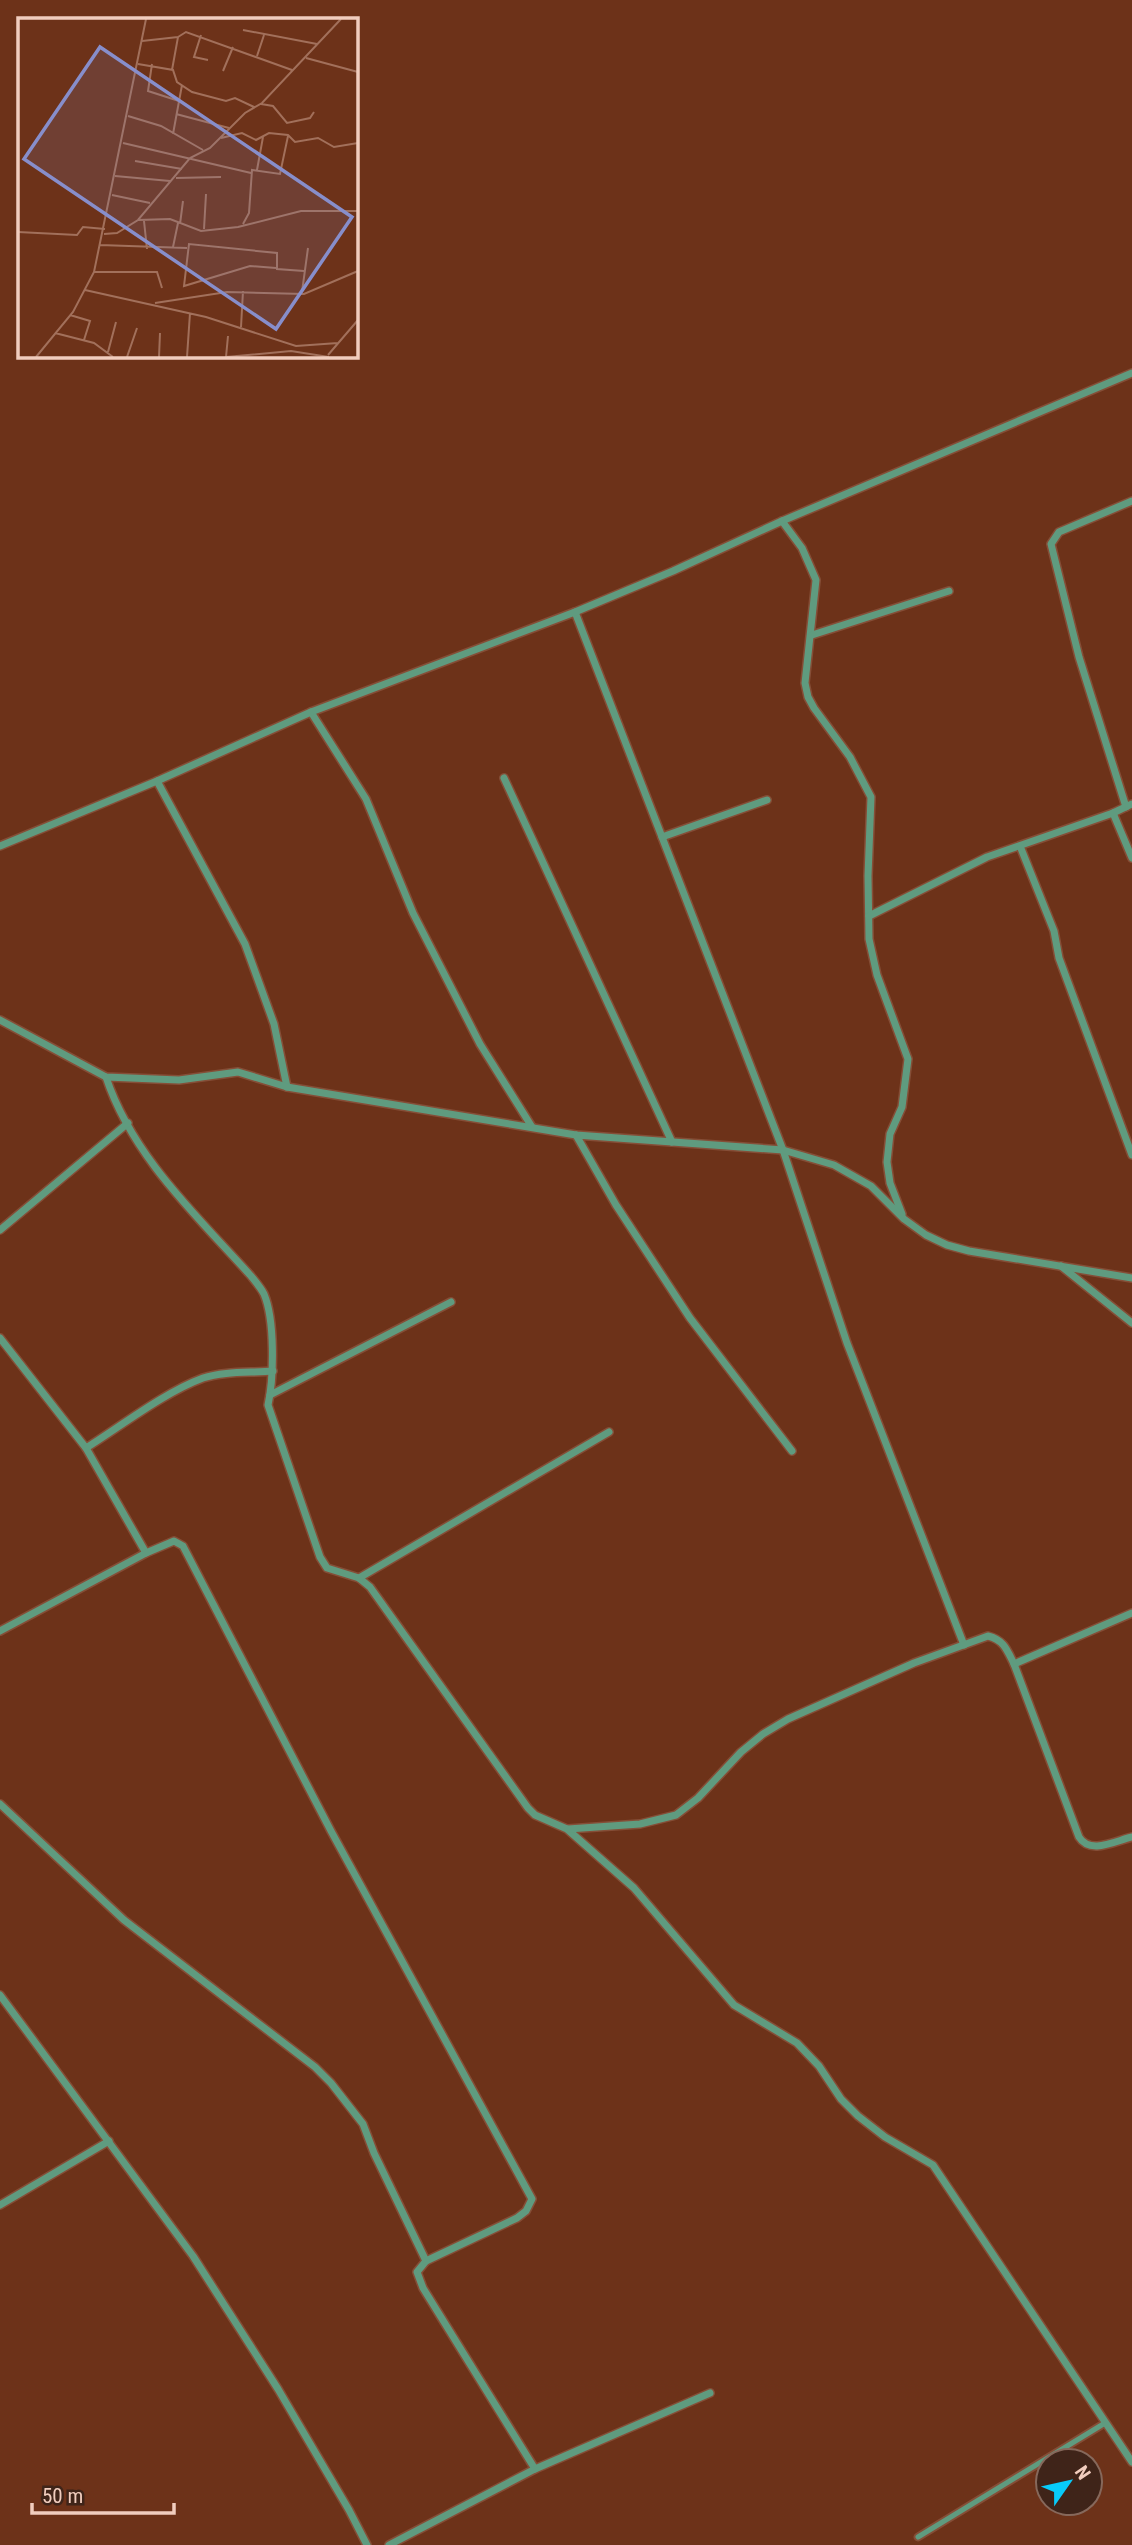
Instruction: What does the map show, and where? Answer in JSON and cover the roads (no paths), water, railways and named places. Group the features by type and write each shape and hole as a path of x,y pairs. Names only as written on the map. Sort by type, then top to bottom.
{"street":[{"path":"0,846 157,781 311,712 575,612 1132,373"},
{"path":"869,916 987,857 1129,806 1079,657 1051,544 1059,532 1132,501"},
{"path":"782,521 802,548 816,580 805,683 808,697 850,757 871,797 869,939 877,975 908,1059 901,1107 890,1134 887,1162 890,1183 904,1219"},
{"path":"811,635 949,591"},
{"path":"575,612 783,1150 847,1343 964,1645"},
{"path":"311,712 366,799 425,937 480,1044 532,1127"},
{"path":"504,778 672,1142"},
{"path":"157,781 245,944 274,1024 287,1087"},
{"path":"662,837 767,800"},
{"path":"1113,813 1132,858"},
{"path":"1020,846 1054,931 1059,958 1132,1155"},
{"path":"0,1020 106,1077 180,1080 238,1072 287,1087 576,1135 783,1150 834,1165 871,1186 904,1219 926,1235 947,1245 1132,1278"},
{"path":"106,1077 112,1096 156,1172 251,1276 264,1295 269,1316 272,1371 268,1405 320,1557 327,1567 359,1578 370,1587 535,1815 567,1829 634,1888 734,2006 797,2043 819,2066 841,2099 858,2116 885,2137 933,2165 1132,2462"},
{"path":"0,1230 128,1123"},
{"path":"576,1135 616,1205 690,1318 792,1451"},
{"path":"1060,1266 1132,1322"},
{"path":"270,1395 451,1302"},
{"path":"0,1338 86,1448 146,1553"},
{"path":"86,1448 202,1378 272,1371"},
{"path":"359,1578 609,1432"},
{"path":"0,1631 146,1553 174,1541 183,1546 331,1831 532,2199 526,2211 517,2218 426,2261 419,2266 417,2272 418,2280 535,2469"},
{"path":"1014,1664 1132,1613"},
{"path":"567,1829 640,1824 676,1815 698,1798 741,1752 788,1719 914,1663 988,1636 1004,1644 1014,1664 1079,1838 1089,1847 1132,1837"},
{"path":"0,1804 124,1920 315,2067 331,2083 363,2124 426,2261"},
{"path":"0,1995 193,2256 278,2389 367,2545"},
{"path":"0,2205 109,2141"},
{"path":"389,2545 535,2469 710,2393"}],"lane":[{"path":"918,2537 1105,2423"}]}
